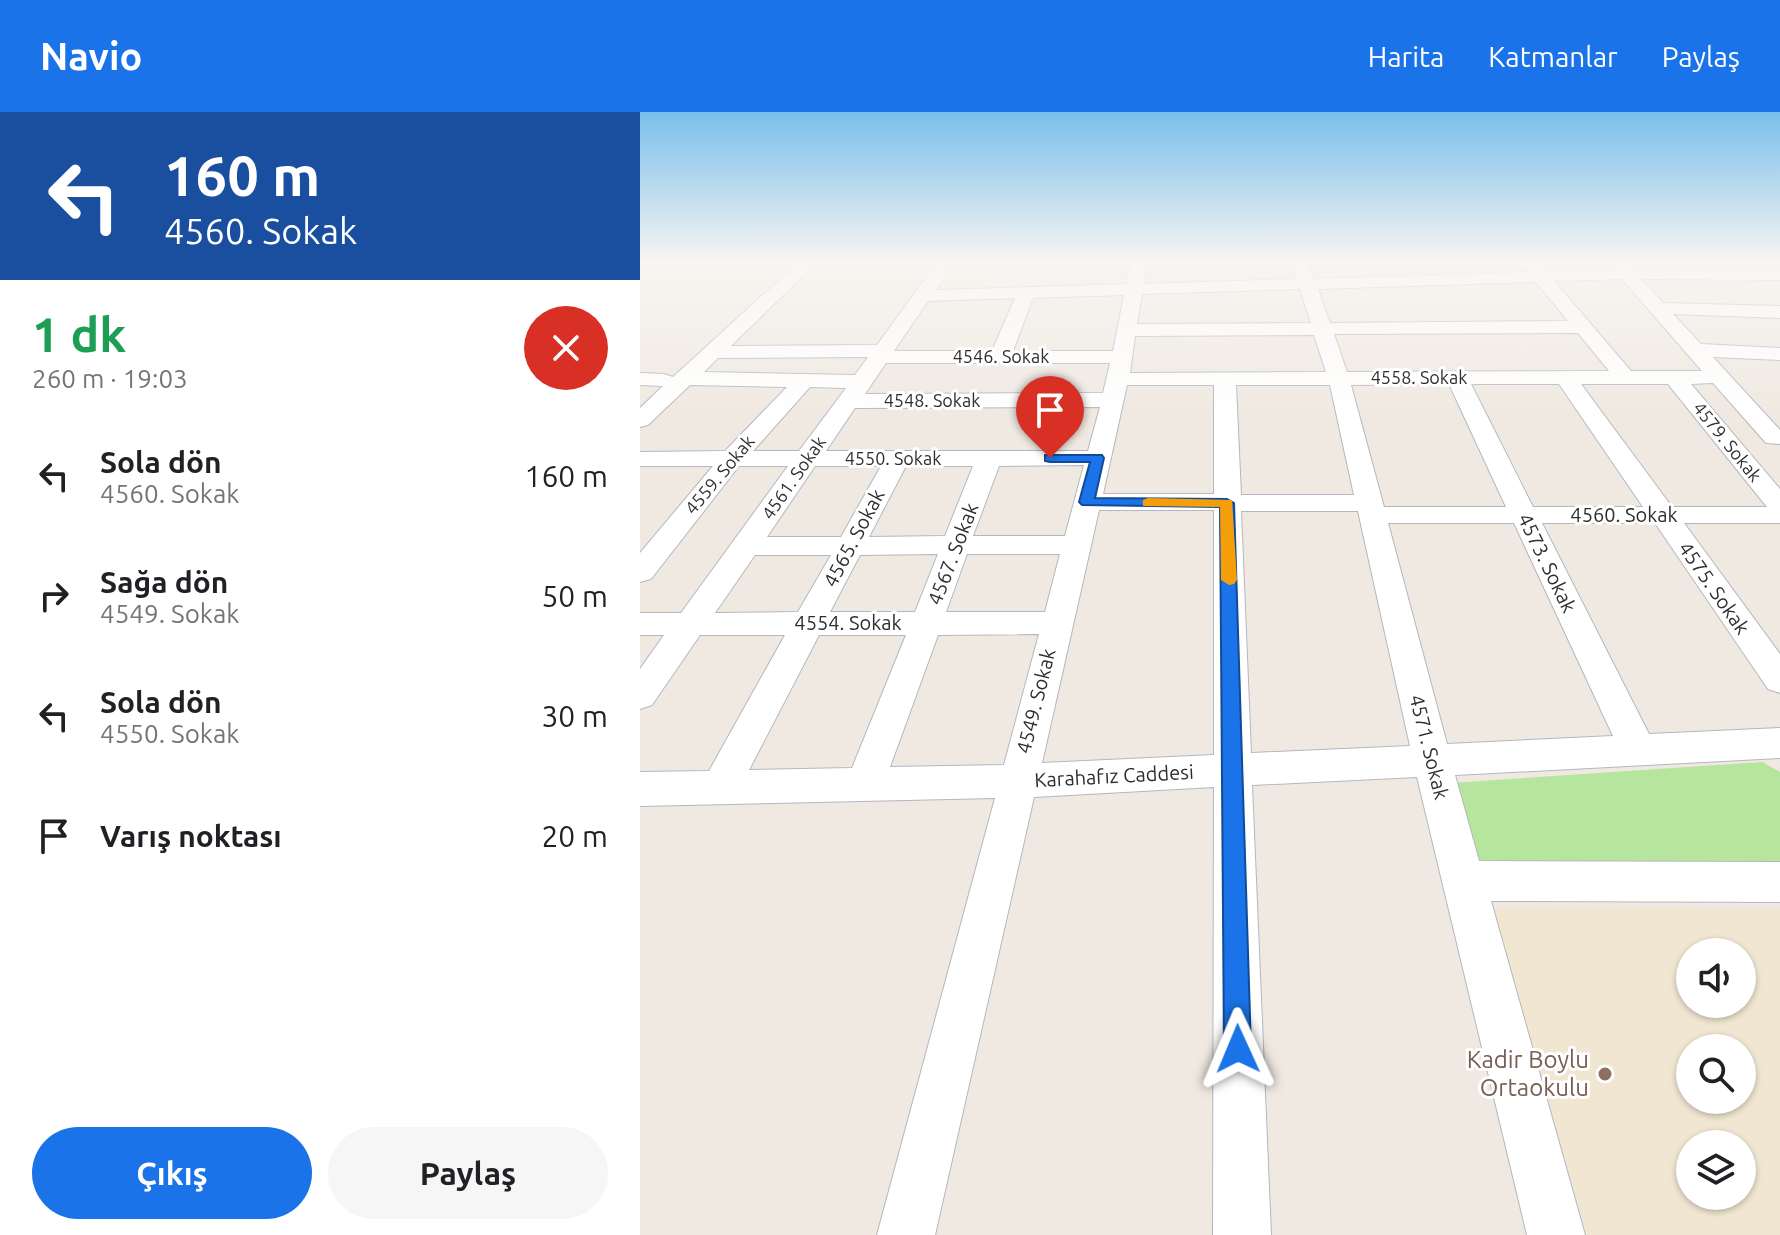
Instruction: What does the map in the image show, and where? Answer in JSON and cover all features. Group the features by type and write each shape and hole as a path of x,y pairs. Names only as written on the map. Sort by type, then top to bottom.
{"street":[{"path":"640,420 674,379 739,312"},
{"path":"640,401 713,352 756,312"},
{"name":"4561. Sokak","path":"640,695 910,312"},
{"path":"1000,357 1018,312"},
{"name":"4549. Sokak","path":"906,1235 1098,458 1129,312"},
{"name":"4571. Sokak","path":"1317,312 1339,379 1432,759 1556,1235"},
{"path":"1571,312 1626,378"},
{"name":"4579. Sokak","path":"1662,312 1777,438"},
{"path":"1120,367 1323,329 1583,327"},
{"path":"1696,350 1772,353 1780,369"},
{"name":"4546. Sokak","path":"713,352 1000,357 1015,379 1120,367"},
{"path":"917,401 942,357"},
{"name":"4548. Sokak","path":"640,379 804,381 917,401 1015,379 1044,401 1120,367"},
{"name":"4558. Sokak","path":"1120,367 1225,379 1720,377"},
{"name":"4573. Sokak","path":"1457,378 1637,748"},
{"name":"4575. Sokak","path":"1566,378 1780,680"},
{"name":"4579. Sokak","path":"1675,378 1780,506"},
{"path":"1225,379 1242,1235"},
{"name":"4559. Sokak","path":"640,572 732,459 804,381"},
{"path":"1026,458 1044,401"},
{"path":"1724,436 1777,438"},
{"name":"4567. Sokak","path":"865,784 989,458"},
{"name":"4550. Sokak","path":"640,459 1098,458"},
{"name":"4565. Sokak","path":"720,787 897,459"},
{"name":"4560. Sokak","path":"1087,502 1227,503 1524,515 1780,515"},
{"path":"746,546 1076,545"},
{"name":"4554. Sokak","path":"640,624 1056,623"},
{"name":"Karahafız Caddesi","path":"640,789 1016,781 1780,743"},
{"path":"1464,881 1780,882"}],"shaded area":[{"name":"Kadir Boylu Ortaokulu","path":"1481,908 1780,908 1780,1235 1572,1235"}],"green space":[{"path":"1762,762 1780,772 1780,866 1470,872 1436,784"}],"slow traffic":[{"path":"1148,503 1227,503 1229,580"}],"place":[{"name":"Kadir Boylu Ortaokulu","path":"1605,1074"}],"route":[{"path":"1050,458 1098,458 1087,502 1227,503 1238,1049"}]}
